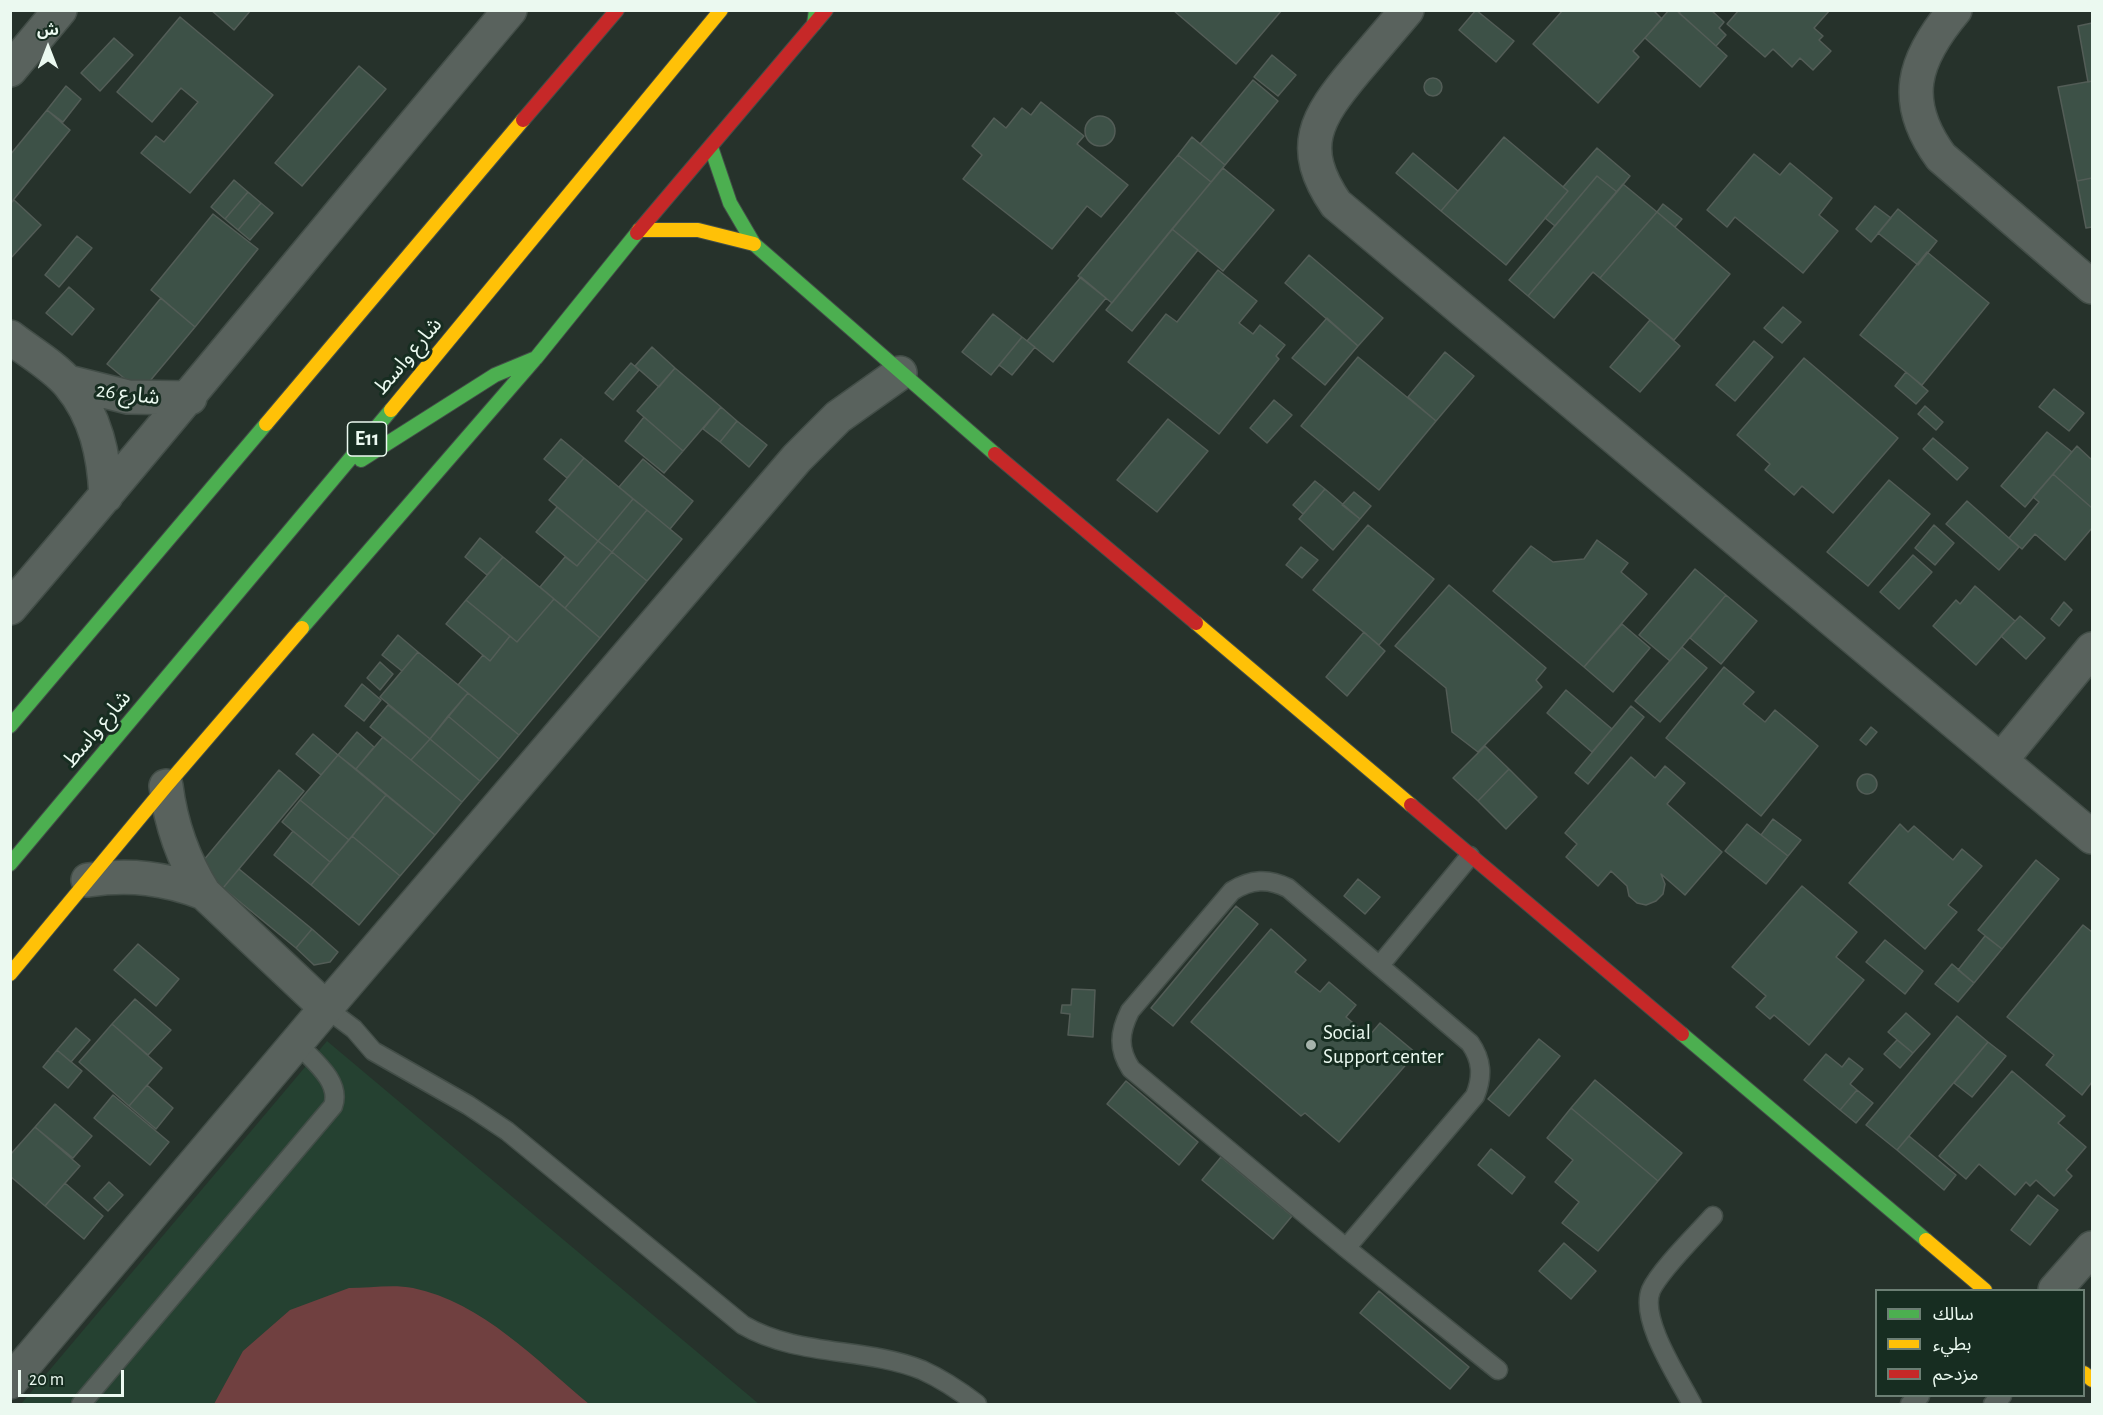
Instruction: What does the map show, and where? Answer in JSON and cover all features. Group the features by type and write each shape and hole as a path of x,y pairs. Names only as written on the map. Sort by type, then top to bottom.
{"main road":[{"path":"10,726 617,10"},
{"name":"شارع واسط","path":"10,864 337,476 721,10"},
{"path":"10,974 166,786 536,358 639,230 711,147 815,17 826,10"},
{"path":"711,147 727,196 754,244 900,374 1984,1289"},
{"path":"639,230 704,229 754,244"},
{"path":"337,476 487,380 536,358"}],"street":[{"path":"10,70 60,10"},
{"path":"10,608 190,398 328,226 510,10"},
{"path":"1407,10 1332,99 1320,118 1315,140 1315,163 1323,185 1336,204 2092,837"},
{"path":"1955,10 1934,35 1921,58 1917,75 1917,111 1926,135 1941,157 2092,287"},
{"name":"شارع 26","path":"10,337 68,382 85,408 98,436 104,465 106,496"},
{"path":"10,1382 296,1042 797,458 838,417 900,374"},
{"name":"شارع 26","path":"68,382 128,397 190,398"},
{"path":"2001,760 2092,649"},
{"path":"166,786 174,831 192,873 204,893 326,1008"},
{"path":"88,880 135,876 159,878 204,893"},
{"path":"2056,1289 2092,1248"}],"lane":[{"path":"1380,965 1470,856"},
{"path":"1346,1248 1475,1096 1481,1074 1476,1052 1470,1043 1288,888 1265,880 1253,881 1232,891 1130,1011 1121,1034 1121,1047 1131,1070 1346,1248 1498,1370"},
{"path":"326,1008 354,1029 374,1051 468,1105 507,1131 743,1325 782,1343 897,1363 921,1370 943,1380 977,1404"},
{"path":"81,1404 333,1106 336,1094 333,1084 296,1042"},
{"path":"1692,1404 1651,1321 1648,1299 1658,1280 1713,1216"}],"shaded area":[{"path":"327,1041 759,1404 21,1404"},
{"path":"389,1286 413,1288 438,1295 462,1306 507,1335 589,1404 214,1404 243,1351 290,1310 349,1288"}],"building":[{"path":"211,10 251,10 234,30"},
{"path":"1173,10 1282,10 1236,64"},
{"path":"1476,10 1514,41 1496,62 1459,30"},
{"path":"1563,10 1653,10 1662,19 1633,51 1639,57 1598,103 1533,44"},
{"path":"1669,10 1676,10 1727,56 1700,87 1645,38"},
{"path":"1682,10 1711,10 1724,22 1719,28 1726,35 1716,46 1679,13"},
{"path":"1739,10 1830,10 1814,28 1823,36 1819,40 1831,51 1813,70 1800,58 1792,67 1773,49 1765,57 1727,24"},
{"path":"180,17 273,95 190,193 141,153 156,136 164,142 198,102 181,88 152,122 117,92"},
{"path":"2092,23 2092,81 2088,82 2078,26"},
{"path":"114,38 133,55 100,91 81,73"},
{"path":"1272,55 1296,75 1278,96 1254,77"},
{"path":"359,66 386,89 302,186 275,163"},
{"path":"1429,78 1437,78 1442,83 1440,94 1429,96 1424,91 1424,83"},
{"path":"1253,80 1278,101 1225,165 1200,144"},
{"path":"2092,81 2092,178 2077,181 2058,87"},
{"path":"66,86 81,99 63,122 47,110"},
{"path":"1041,102 1084,136 1077,144 1128,185 1101,217 1087,206 1052,249 963,179 982,155 972,146 994,118 1006,128 1022,108 1031,115"},
{"path":"47,110 70,130 10,204 10,155"},
{"path":"1100,116 1110,121 1115,131 1110,141 1100,146 1090,141 1085,131 1090,121"},
{"path":"1192,137 1225,165 1211,182 1178,155"},
{"path":"1504,137 1568,191 1506,265 1441,211"},
{"path":"1597,148 1630,176 1617,192 1597,176 1555,226 1545,218 1568,191 1563,187"},
{"path":"1413,153 1458,191 1441,211 1396,173"},
{"path":"1754,154 1780,175 1790,163 1832,198 1819,215 1838,231 1803,273 1735,217 1727,227 1707,210"},
{"path":"1178,155 1211,182 1112,303 1078,276"},
{"path":"1223,168 1274,210 1223,271 1172,229"},
{"path":"1597,176 1617,192 1528,296 1509,280"},
{"path":"2092,178 2092,227 2086,228 2077,181"},
{"path":"234,180 248,192 225,219 211,207"},
{"path":"1623,184 1657,212 1600,278 1593,272 1554,318 1528,296"},
{"path":"248,192 261,203 238,230 225,219"},
{"path":"14,200 41,225 10,259 10,204"},
{"path":"261,203 273,213 250,240 238,230"},
{"path":"1663,204 1682,219 1675,227 1657,212"},
{"path":"1875,206 1891,218 1871,242 1856,229"},
{"path":"1898,209 1937,241 1918,265 1878,233"},
{"path":"1657,212 1730,274 1674,340 1600,278"},
{"path":"213,214 258,249 195,327 151,290"},
{"path":"1172,229 1198,250 1132,331 1106,310"},
{"path":"77,236 92,248 59,287 45,275"},
{"path":"1927,252 1989,303 1922,385 1860,335"},
{"path":"1309,255 1383,318 1358,346 1285,283"},
{"path":"1218,270 1257,301 1239,323 1253,334 1260,325 1285,345 1276,356 1279,359 1219,434 1128,362 1166,314 1177,322"},
{"path":"1081,277 1106,298 1053,362 1027,341"},
{"path":"69,287 94,309 72,335 46,313"},
{"path":"161,298 195,327 149,382 130,383 107,364"},
{"path":"1783,307 1801,322 1782,343 1764,328"},
{"path":"993,314 1022,337 991,375 962,352"},
{"path":"1327,318 1358,346 1325,385 1292,358"},
{"path":"1650,320 1680,346 1640,392 1610,367"},
{"path":"1022,337 1035,347 1012,375 999,365"},
{"path":"1754,341 1773,357 1735,401 1716,385"},
{"path":"652,347 675,368 659,387 635,366"},
{"path":"1445,352 1474,376 1436,421 1408,397"},
{"path":"1358,357 1436,421 1379,490 1301,426"},
{"path":"1804,358 1898,438 1833,513 1802,486 1794,495 1765,470 1770,464 1737,435"},
{"path":"631,363 639,370 613,400 605,393"},
{"path":"675,368 721,407 683,451 637,411"},
{"path":"1906,372 1928,391 1916,404 1895,386"},
{"path":"2054,389 2084,413 2069,431 2039,407"},
{"path":"1274,400 1292,415 1267,443 1250,428"},
{"path":"1925,406 1943,422 1936,430 1918,414"},
{"path":"721,407 737,421 720,442 703,429"},
{"path":"644,417 683,451 664,473 625,441"},
{"path":"1168,419 1208,451 1157,512 1117,480"},
{"path":"737,421 767,445 749,467 720,442"},
{"path":"2047,432 2072,452 2025,507 2001,486"},
{"path":"1933,438 1968,468 1957,480 1923,449"},
{"path":"561,439 584,458 567,478 544,459"},
{"path":"2077,446 2092,460 2092,508 2053,474"},
{"path":"584,458 633,499 598,541 549,500"},
{"path":"643,459 693,501 670,529 619,487"},
{"path":"2053,474 2092,508 2092,528 2065,560 2035,534 2022,549 2009,538 2039,502 2033,497"},
{"path":"1889,480 1930,514 1868,586 1827,552"},
{"path":"1315,481 1325,489 1303,514 1293,505"},
{"path":"1325,489 1360,519 1333,550 1299,519"},
{"path":"1354,492 1371,506 1360,519 1342,505"},
{"path":"633,499 647,510 612,552 598,541"},
{"path":"1967,501 2019,547 1999,570 1946,524"},
{"path":"557,507 598,541 577,566 536,532"},
{"path":"647,510 682,539 647,581 612,552"},
{"path":"1368,525 1434,579 1379,645 1313,590"},
{"path":"1934,525 1954,543 1935,565 1915,548"},
{"path":"480,538 503,557 487,575 465,557"},
{"path":"1597,540 1628,563 1621,572 1647,594 1584,667 1493,591 1531,546 1553,562 1584,559"},
{"path":"598,541 612,552 565,608 540,587 565,557 577,566"},
{"path":"1301,547 1318,560 1302,578 1286,565"},
{"path":"612,552 647,581 600,638 565,608"},
{"path":"1913,555 1932,572 1899,609 1880,592"},
{"path":"503,557 554,599 517,642 466,600"},
{"path":"1695,569 1726,595 1670,661 1639,635"},
{"path":"1449,585 1546,668 1536,680 1542,687 1478,752 1452,732 1446,688 1395,646"},
{"path":"1975,586 2015,621 1976,665 1933,626 1956,600 1960,604"},
{"path":"1726,595 1757,621 1721,664 1690,638"},
{"path":"554,599 600,638 519,735 458,685 483,655 490,661 510,636 517,642"},
{"path":"466,600 510,636 490,661 446,624"},
{"path":"2064,602 2072,610 2059,626 2051,619"},
{"path":"2020,616 2045,638 2026,659 2001,636"},
{"path":"1622,624 1650,648 1613,692 1584,667"},
{"path":"1364,632 1385,651 1347,696 1326,677"},
{"path":"398,635 418,652 402,671 382,655"},
{"path":"1682,647 1707,668 1660,722 1635,701"},
{"path":"418,652 468,693 430,739 380,697"},
{"path":"380,662 393,674 380,690 367,678"},
{"path":"1724,667 1754,692 1743,704 1765,722 1775,710 1818,746 1761,816 1666,738"},
{"path":"362,684 381,700 364,721 345,706"},
{"path":"1566,690 1612,729 1592,752 1547,713"},
{"path":"468,693 519,735 499,759 448,716"},
{"path":"388,705 430,739 411,760 370,727"},
{"path":"1631,706 1644,717 1588,784 1575,773"},
{"path":"448,716 499,759 480,781 430,739"},
{"path":"1871,727 1877,732 1866,745 1860,740"},
{"path":"357,732 374,747 356,769 338,755"},
{"path":"313,734 338,755 321,775 296,754"},
{"path":"383,737 462,802 435,835 356,769"},
{"path":"430,739 480,781 462,802 411,760"},
{"path":"1485,746 1509,769 1478,801 1453,778"},
{"path":"338,755 386,795 349,840 300,800"},
{"path":"1631,757 1655,778 1665,766 1685,783 1667,804 1722,852 1685,895 1661,874 1665,884 1663,894 1656,901 1646,905 1637,903 1629,896 1627,886 1611,871 1598,886 1566,857 1577,844 1565,833"},
{"path":"1509,769 1537,797 1506,829 1478,801"},
{"path":"279,770 304,791 223,888 198,867"},
{"path":"1867,774 1874,777 1877,784 1874,791 1867,794 1860,791 1857,784 1860,777"},
{"path":"386,795 435,835 400,876 352,836"},
{"path":"300,800 349,840 330,862 282,822"},
{"path":"1773,819 1801,840 1788,856 1761,835"},
{"path":"1747,824 1788,856 1766,884 1725,851"},
{"path":"1900,824 1908,832 1914,826 1953,860 1962,849 1982,866 1948,905 1957,912 1925,949 1849,883"},
{"path":"293,831 330,862 311,885 274,855"},
{"path":"352,836 400,876 359,925 311,885"},
{"path":"2036,860 2059,879 2002,949 1978,930"},
{"path":"239,869 312,929 296,948 223,888"},
{"path":"1358,879 1380,897 1365,914 1344,896"},
{"path":"1802,886 1857,932 1836,957 1864,980 1809,1045 1774,1015 1770,1019 1756,1007 1766,996 1732,967"},
{"path":"1236,906 1258,924 1173,1026 1151,1008"},
{"path":"2083,925 2092,932 2092,1082 2082,1095 2046,1065 2054,1055 2007,1017"},
{"path":"312,929 338,952 330,962 314,965 296,948"},
{"name":"Social Support center","path":"1271,929 1306,960 1295,972 1320,992 1329,982 1356,1005 1346,1017 1369,1036 1380,1023 1416,1053 1339,1142 1305,1113 1301,1116 1191,1022"},
{"path":"1985,936 2002,949 1974,983 1958,970"},
{"path":"1885,940 1923,971 1905,994 1866,962"},
{"path":"138,944 179,979 156,1006 114,970"},
{"path":"1952,964 1974,983 1958,1002 1935,984"},
{"path":"1072,989 1095,990 1093,1037 1068,1035 1070,1014 1061,1013 1062,1005 1071,1005"},
{"path":"135,999 171,1030 148,1055 112,1024"},
{"path":"1906,1013 1930,1034 1913,1053 1888,1032"},
{"path":"1957,1016 1988,1042 1897,1150 1866,1125"},
{"path":"112,1024 162,1068 129,1106 79,1062"},
{"path":"76,1028 90,1040 71,1062 57,1050"},
{"path":"1539,1039 1560,1056 1509,1116 1488,1099"},
{"path":"1897,1040 1913,1053 1900,1068 1884,1054"},
{"path":"1988,1042 2006,1056 1972,1097 1954,1083"},
{"path":"57,1050 82,1071 68,1088 43,1067"},
{"path":"1826,1054 1842,1067 1849,1058 1863,1069 1850,1084 1857,1090 1840,1110 1804,1080"},
{"path":"2012,1071 2065,1116 2058,1123 2086,1147 2066,1170 2072,1176 2054,1196 2036,1180 2030,1186 2026,1182 2015,1195 1979,1164 1966,1179 1939,1156"},
{"path":"1595,1080 1682,1153 1658,1181 1571,1108"},
{"path":"1126,1081 1198,1142 1179,1165 1107,1104"},
{"path":"147,1085 173,1108 156,1129 129,1106"},
{"path":"1857,1090 1873,1103 1856,1123 1840,1110"},
{"path":"113,1095 169,1142 150,1165 94,1118"},
{"path":"55,1104 92,1136 73,1158 35,1127"},
{"path":"1571,1108 1658,1181 1598,1251 1562,1223 1579,1202 1555,1182 1573,1160 1547,1138"},
{"path":"35,1127 80,1166 45,1206 10,1176 10,1155"},
{"path":"1909,1136 1956,1175 1944,1190 1897,1150"},
{"path":"1491,1149 1525,1177 1512,1194 1478,1165"},
{"path":"1221,1157 1292,1216 1273,1239 1202,1180"},
{"path":"109,1182 123,1195 108,1211 94,1198"},
{"path":"65,1183 103,1216 84,1239 45,1206"},
{"path":"2038,1195 2058,1210 2030,1245 2011,1230"},
{"path":"1564,1243 1596,1271 1571,1299 1539,1271"},
{"path":"1379,1291 1469,1367 1450,1389 1360,1313"}],"traffic: fast":[{"path":"814,24 816,10"},
{"path":"711,147 730,203 754,244 995,454"},
{"path":"302,628 536,358 637,233"},
{"path":"361,460 495,375 536,358"},
{"path":"10,864 391,410"},
{"path":"10,726 266,424"},
{"path":"1682,1034 1926,1240"}],"traffic: slow":[{"path":"391,410 721,10"},
{"path":"266,424 523,120"},
{"path":"639,230 698,230 754,244"},
{"path":"1196,623 1411,805"},
{"path":"10,974 166,786 302,628"},
{"path":"1926,1240 1984,1289"},
{"path":"2085,1374 2092,1380"}],"traffic: jam":[{"path":"523,120 617,10"},
{"path":"637,233 826,10"},
{"path":"995,454 1196,623"},
{"path":"1411,805 1682,1034"}],"place":[{"name":"Social Support center","path":"1311,1045"}]}
